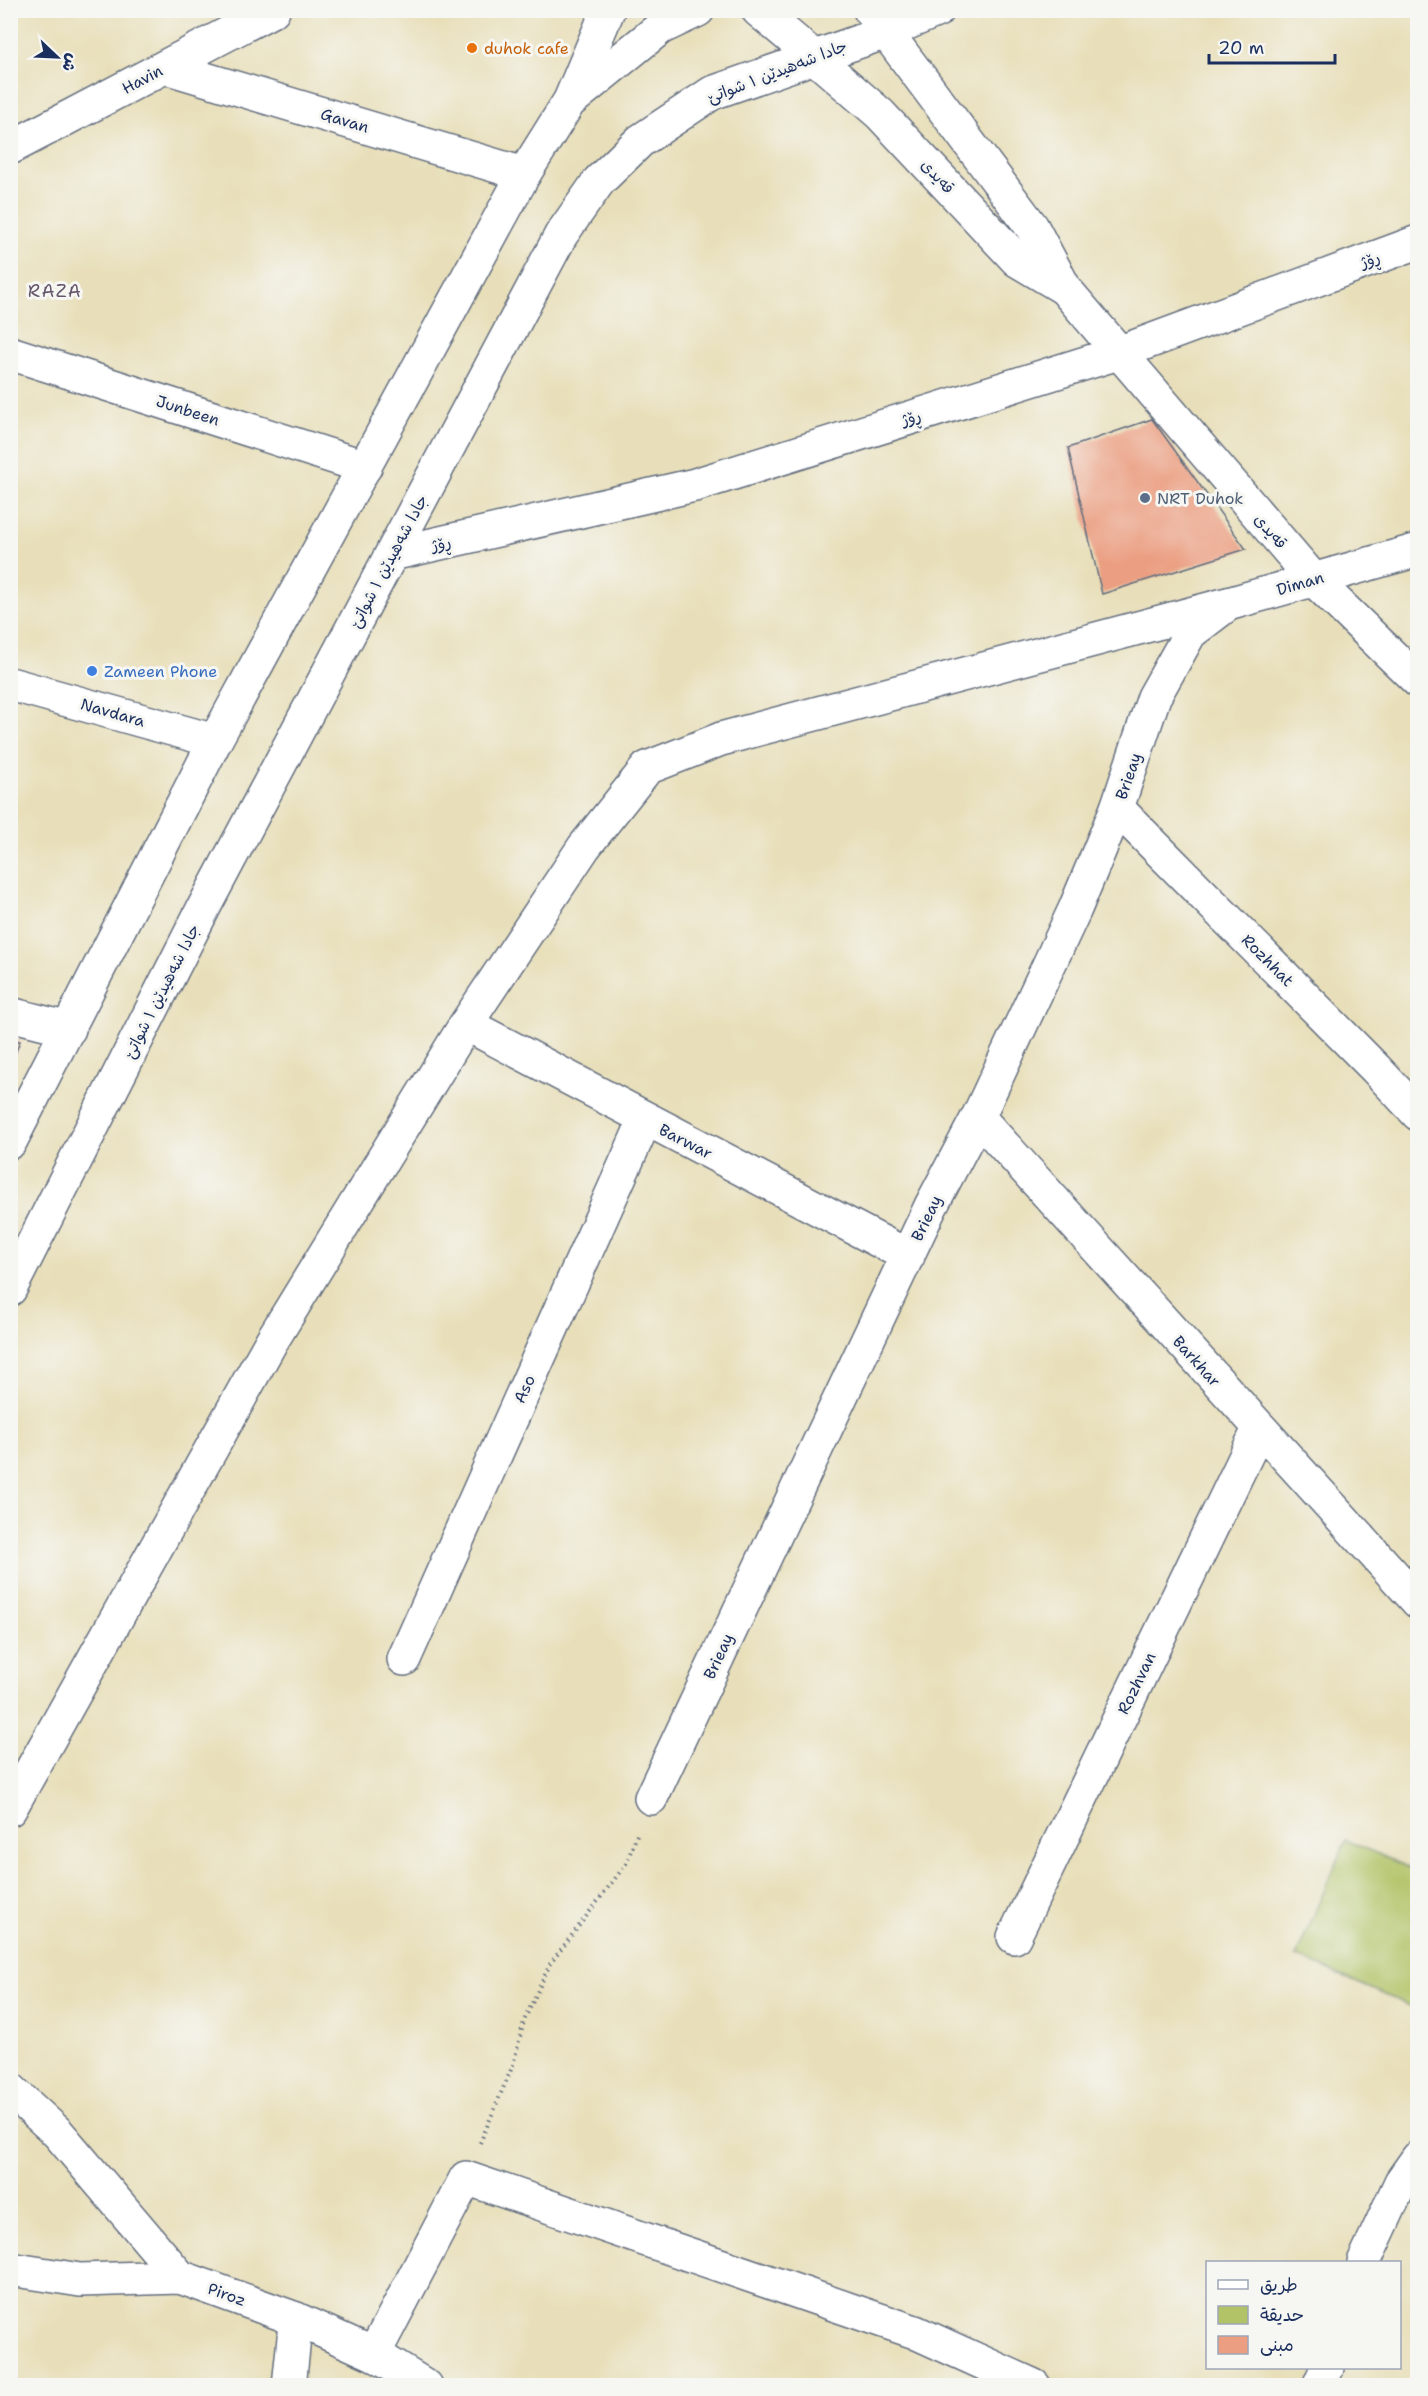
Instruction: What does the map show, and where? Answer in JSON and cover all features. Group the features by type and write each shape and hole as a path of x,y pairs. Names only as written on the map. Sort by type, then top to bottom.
{"street":[{"name":"Havin","path":"10,148 273,10"},
{"path":"10,1142 215,741 524,174 569,102 608,10"},
{"path":"569,102 660,28 698,10"},
{"name":"قەیدی","path":"758,10 880,114 1017,260 1065,289"},
{"name":"جادا شەهیدێن ١ شواتێ","path":"10,1289 204,907 561,235 599,181 640,141 712,93 814,57 878,21 938,10"},
{"name":"قەیدی","path":"878,21 1032,227 1065,289 1313,579 1418,681"},
{"name":"Gavan","path":"165,67 524,174"},
{"name":"ڕۆژ","path":"392,554 694,485 1118,353 1418,242"},
{"name":"Junbeen","path":"10,353 365,467"},
{"name":"Diman","path":"1190,633 1228,604 1418,550"},
{"path":"10,1809 271,1342 466,1024 584,847 647,768 721,739 1228,604"},
{"name":"Brieay","path":"651,1798 931,1206 978,1118 1075,909 1117,808 1154,697 1190,633"},
{"name":"Navdara","path":"10,684 215,741"},
{"name":"Rozhhat","path":"1117,808 1418,1114"},
{"path":"10,1014 69,1029"},
{"name":"Barwar","path":"466,1024 645,1120 908,1256"},
{"name":"Barkhar","path":"978,1118 1418,1602"},
{"name":"Aso","path":"404,1659 645,1120"},
{"name":"Rozhvan","path":"1014,1937 1259,1429"},
{"path":"10,2089 58,2133 180,2277"},
{"path":"1364,2261 1401,2182 1418,2158"},
{"path":"374,2354 466,2178 915,2332 1035,2385"},
{"name":"Piroz","path":"10,2269 80,2280 180,2277 296,2319 374,2354 426,2385"},
{"path":"289,2385 296,2319"},
{"path":"1318,2385 1326,2369"}],"path":[{"path":"466,2178 513,2065 524,2021 550,1964 626,1864 651,1798"}],"green space":[{"path":"1346,1840 1417,1871 1417,2009 1296,1956"}],"building":[{"name":"NRT Duhok","path":"1152,419 1246,549 1102,594 1068,448"},
{"path":"10,1039 20,1041 11,1065 10,1065"}],"place":[{"name":"duhok cafe","path":"472,48"},
{"name":"NRT Duhok","path":"1145,498"},
{"name":"Zameen Phone","path":"92,671"}],"district":[{"name":"RAZA","path":"55,291"}]}
